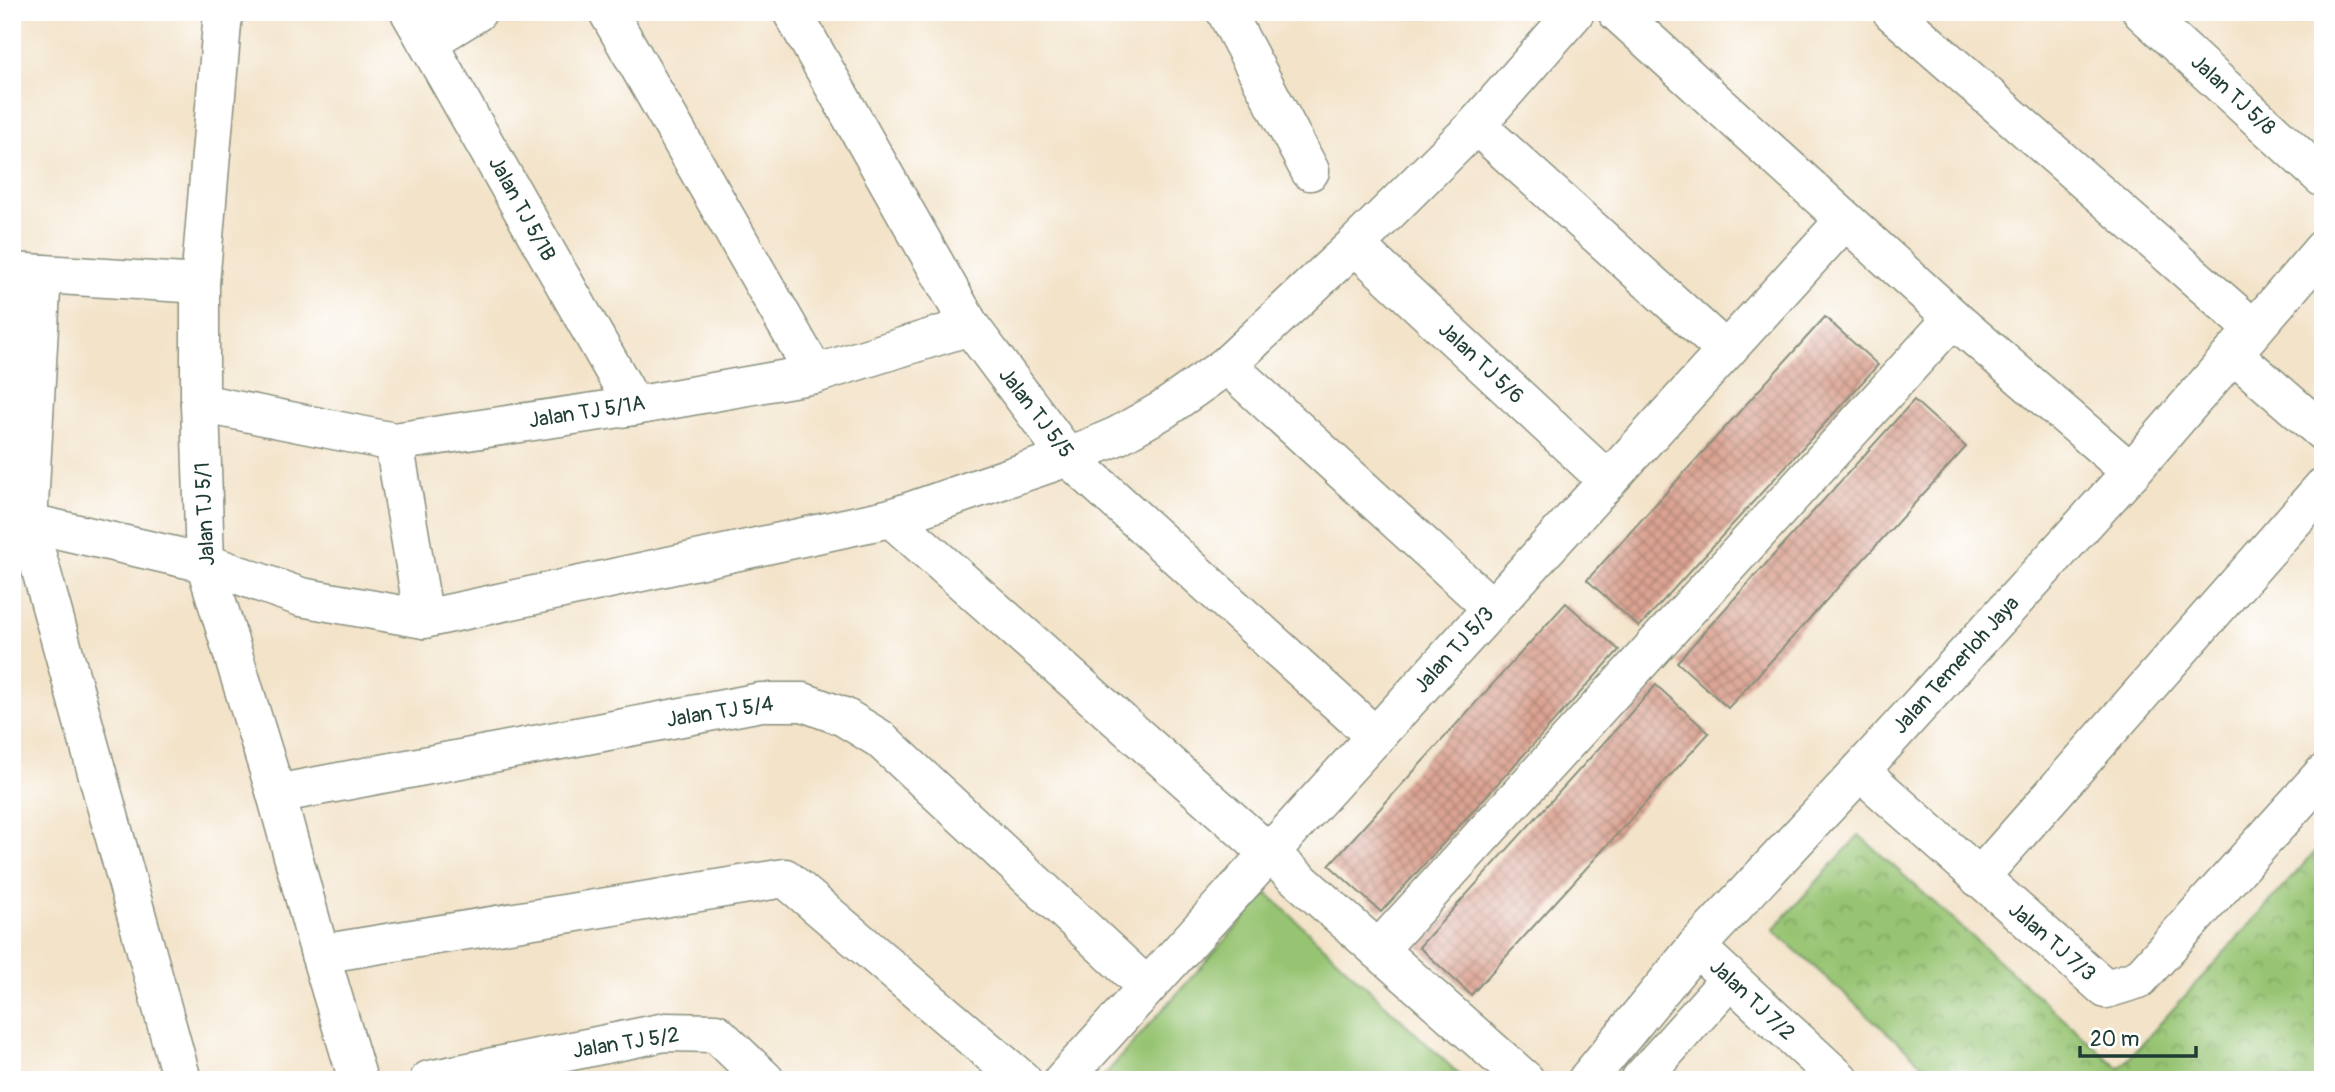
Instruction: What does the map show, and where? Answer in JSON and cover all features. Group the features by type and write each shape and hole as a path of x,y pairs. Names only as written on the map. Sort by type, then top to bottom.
{"street":[{"name":"Jalan TJ 5/1","path":"223,12 200,284 200,403 205,563 276,794 358,1080"},
{"path":"419,27 477,12"},
{"path":"608,12 814,374"},
{"name":"Jalan TJ 5/5","path":"792,12 970,326 1068,457 1376,737"},
{"path":"1226,12 1310,170"},
{"path":"17,531 205,563 301,597 424,619 891,517 1068,457 1117,436 1151,417 1227,366 1476,125 1575,12"},
{"path":"1617,12 1954,318 2131,472"},
{"path":"1892,12 2244,342 2323,432"},
{"name":"Jalan TJ 5/8","path":"2142,12 2323,178"},
{"name":"Jalan TJ 5/1B","path":"419,27 634,406"},
{"path":"1476,125 1726,351"},
{"name":"Jalan TJ 5/3","path":"1063,1080 1846,220"},
{"name":"Jalan TJ 5/6","path":"1355,245 1608,481"},
{"name":"Jalan Temerloh Jaya","path":"1587,1080 1696,947 2131,472 2323,248"},
{"path":"182,1080 17,531 27,273 200,284"},
{"path":"1378,950 1954,318"},
{"name":"Jalan TJ 5/1A","path":"200,403 394,442 634,406 814,374 970,326"},
{"path":"1227,366 1493,608"},
{"path":"394,442 424,619"},
{"path":"1979,878 2323,487"},
{"path":"891,517 1525,1080"},
{"name":"Jalan TJ 5/4","path":"276,794 761,702 803,702 844,717 880,739 1147,987"},
{"name":"Jalan TJ 7/3","path":"1860,771 2106,989 2139,979 2323,774"},
{"path":"320,954 785,878 1022,1080"},
{"name":"Jalan TJ 7/2","path":"1696,947 1840,1080"},
{"path":"1640,1080 1729,980"},
{"name":"Jalan TJ 5/2","path":"429,1080 664,1032 716,1033 765,1080"}],"green space":[{"path":"1859,835 2119,1069 2323,843 2323,1080 1940,1080 1773,930"},
{"path":"1267,893 1465,1080 1100,1080"}],"building":[{"path":"1825,317 1878,365 1639,627 1587,580"},
{"path":"1914,400 1966,447 1728,708 1677,662"},
{"path":"1566,603 1619,650 1381,912 1329,865"},
{"path":"1656,685 1709,733 1471,995 1419,947"}]}
